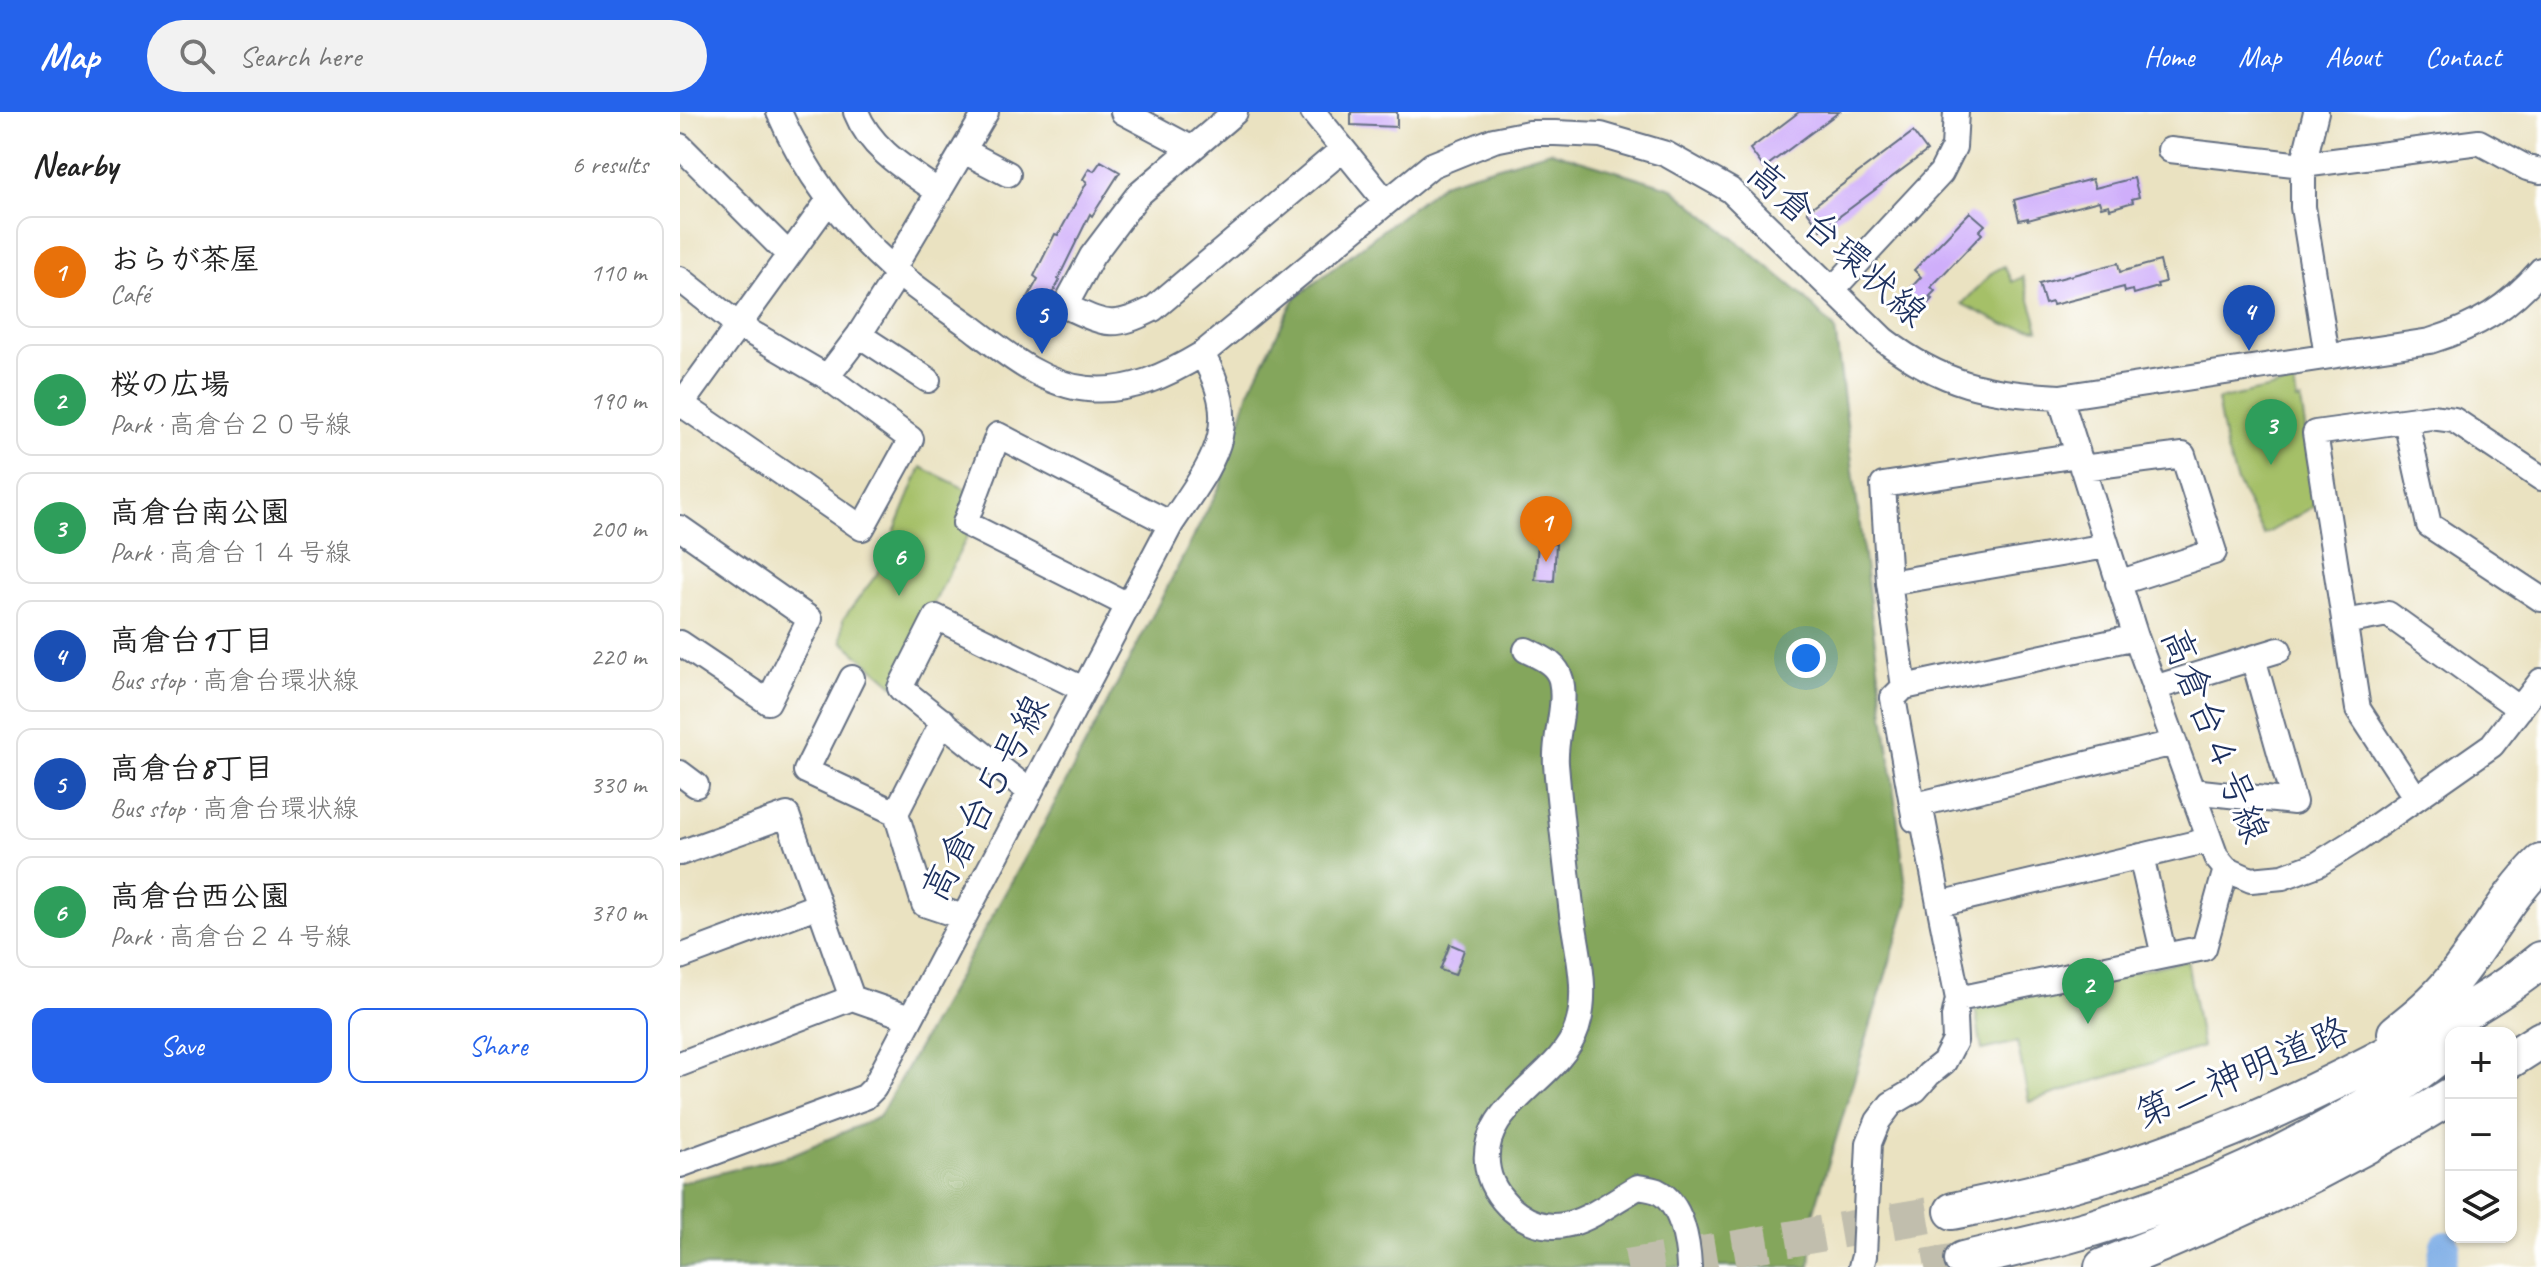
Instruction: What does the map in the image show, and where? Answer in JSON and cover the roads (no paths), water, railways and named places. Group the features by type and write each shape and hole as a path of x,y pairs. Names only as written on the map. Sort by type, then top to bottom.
{"highway":[{"path":"2255,1119 2380,1046 2425,1010 2450,983 2512,896 2541,863"},
{"name":"第二神明道路","path":"1953,1211 2080,1181 2163,1155 2255,1119 2336,1083 2439,1027 2541,963"},
{"name":"第二神明道路","path":"2473,1027 2541,963"},
{"path":"2517,1055 2541,1040"},
{"name":"第二神明道路","path":"1963,1260 2066,1236 2154,1206 2236,1173 2320,1133 2394,1089 2445,1051"},
{"path":"2103,1267 2218,1219 2318,1172 2446,1099"}],"street":[{"path":"856,112 872,140 896,163 939,192"},
{"path":"827,377 859,335 986,112"},
{"path":"1123,112 1191,148"},
{"path":"1233,112 1138,195 1092,256 1065,306 1101,322 1113,323 1125,323 1153,309 1343,149"},
{"path":"1313,112 1386,202"},
{"path":"1833,289 1941,173 1954,147 1956,112"},
{"path":"2316,112 2303,165 2303,207 2327,356"},
{"name":"高倉台環状線","path":"794,113 791,139 829,200 892,278 962,320 1028,368 1064,384 1088,389 1118,388 1147,382 1175,371 1202,354 1432,165 1494,140 1529,133 1601,135 1666,154 1730,190 1884,340 1931,370 1963,383 2010,395 2060,397 2430,341 2464,330 2498,312 2541,270"},
{"path":"2170,150 2303,165 2479,142 2527,168 2541,171"},
{"path":"680,146 789,255"},
{"path":"964,151 1008,174"},
{"path":"680,279 738,325 827,377 919,437 862,528 680,404 738,325 829,200"},
{"path":"859,335 928,380"},
{"name":"高倉台５号線","path":"680,1165 865,1097 874,1088 1171,524 1210,465 1224,428 1217,385 1202,354"},
{"name":"高倉台４号線","path":"2060,397 2136,637 2209,840 2216,857 2226,869 2251,880 2283,877 2318,864 2492,745 2541,681"},
{"path":"2416,798 2358,709 2315,433 2431,417 2454,420 2541,478"},
{"path":"2406,421 2429,525 2541,599"},
{"path":"1128,605 965,523 998,435 1171,524"},
{"path":"1904,687 1889,583 1883,485 2080,462 2183,455 2225,549 2118,583"},
{"path":"680,528 810,619 768,702 680,643"},
{"path":"1889,583 2107,546"},
{"path":"2345,622 2388,614 2520,709"},
{"path":"1029,791 900,688 936,617 1083,689"},
{"path":"1926,835 1918,837 1893,698 1904,687 2136,637"},
{"path":"1526,650 1550,662 1560,676 1563,694 1555,744 1556,762 1583,1002 1570,1045 1509,1108 1487,1141 1489,1180 1512,1209 1540,1226 1561,1226 1584,1220 1638,1187 1658,1191 1680,1219 1688,1242 1689,1267"},
{"path":"2154,688 2279,650"},
{"path":"2253,658 2294,802"},
{"path":"852,678 806,771 896,813"},
{"path":"943,721 896,813 924,904 963,917"},
{"path":"1861,1267 1869,1143 1878,1121 1891,1104 1915,1090 1944,1062 1955,1041 1954,1017 1958,999 1920,804 2174,743"},
{"path":"2294,802 2301,755"},
{"path":"2192,791 2294,802"},
{"path":"680,853 787,815 852,998"},
{"path":"1939,904 2209,840"},
{"path":"2141,856 2164,956"},
{"path":"1958,999 2204,948 2226,869"},
{"path":"680,957 819,905"},
{"path":"680,1064 852,998 910,1018"}],"waterway":[{"path":"2441,1267 2445,1245"}],"tunnel":[{"path":"1627,1267 1953,1211"},
{"path":"1925,1267 1963,1260"}],"place":[{"name":"高倉台1丁目","path":"2249,351"},
{"name":"高倉台8丁目","path":"1042,354"},
{"name":"高倉台南公園","path":"2271,465"},
{"name":"おらが茶屋","path":"1546,562"},
{"name":"高倉台西公園","path":"899,596"},
{"name":"桜の広場","path":"2088,1024"}]}
